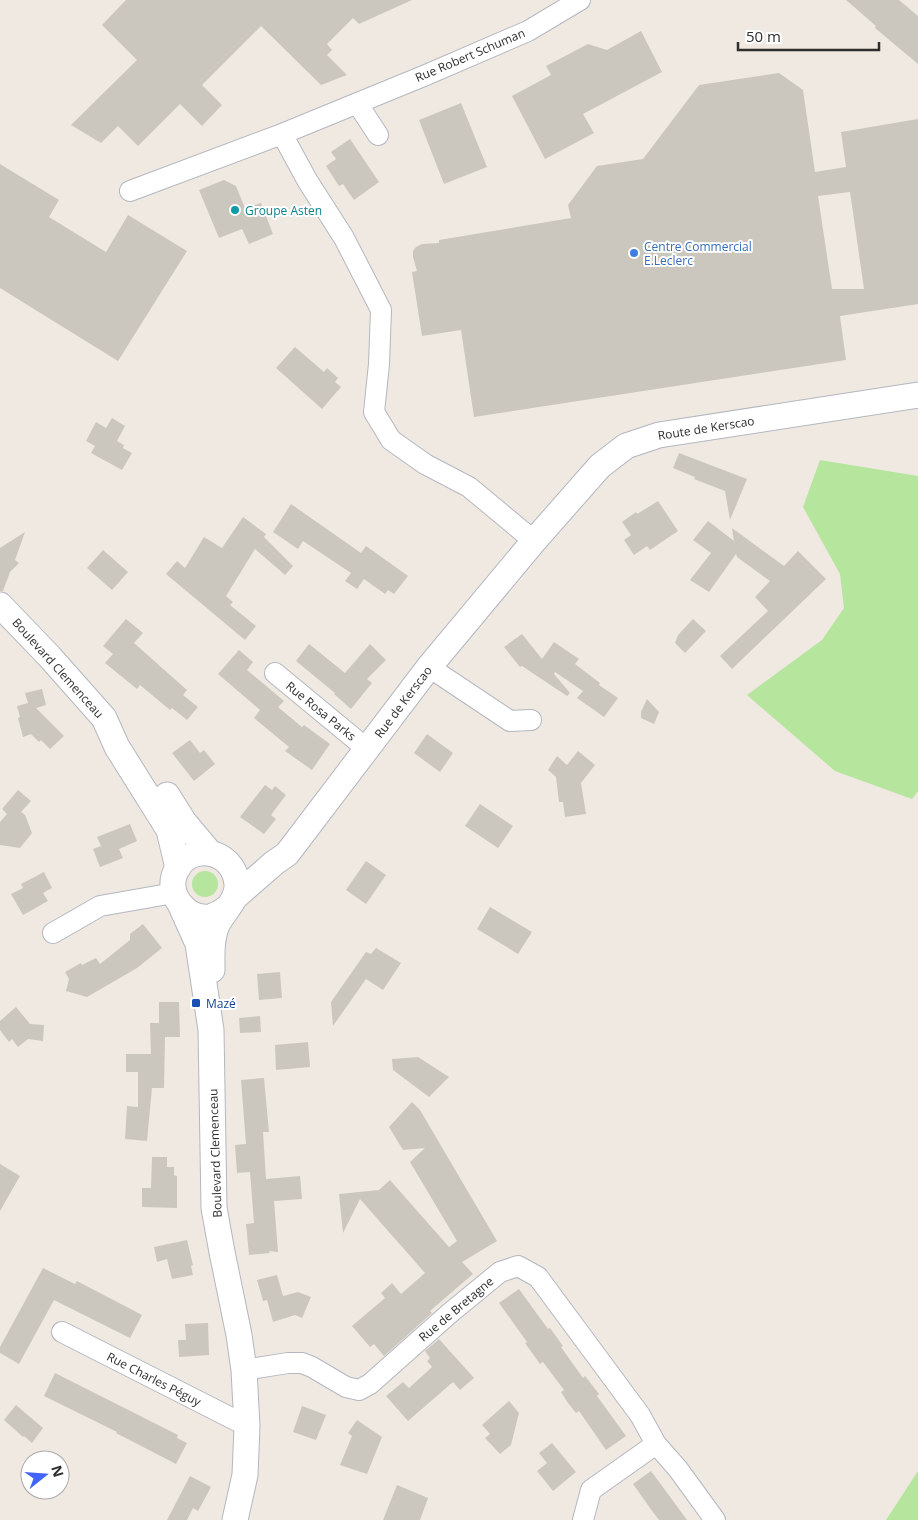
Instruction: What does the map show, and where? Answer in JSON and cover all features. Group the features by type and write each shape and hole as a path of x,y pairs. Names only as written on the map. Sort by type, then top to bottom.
{"street":[{"name":"Rue Robert Schuman","path":"130,191 282,134 528,31 580,0"},
{"path":"357,103 378,135"},
{"path":"282,134 306,180 344,238 381,310 379,364 374,412 391,440 425,464 469,487 534,541"},
{"name":"Route de Kerscao","path":"534,541 600,466 626,446 659,435 918,394"},
{"name":"Rue de Kerscao","path":"231,903 274,863 287,854 429,667 534,541"},
{"name":"Boulevard Clemenceau","path":"0,604 104,718 117,747 169,830 178,868"},
{"path":"429,667 510,721 531,720"},
{"name":"Rue Rosa Parks","path":"275,672 367,749"},
{"path":"104,718 136,746 184,822 218,856 232,867 236,877 237,888 231,903 217,926 212,941 211,1030"},
{"path":"231,903 218,914 209,917 198,916 189,912 177,899 173,884 178,868 192,855 201,853 247,863 274,863"},
{"path":"53,933 100,906 177,899"},
{"name":"Boulevard Clemenceau","path":"177,899 198,944 211,1030 214,1208 240,1335 244,1370 247,1426 245,1475 235,1520"},
{"name":"Rue de Bretagne","path":"244,1370 288,1363 302,1363 346,1387 359,1390 370,1384 450,1313 500,1272 518,1266 538,1277 640,1415 656,1444 678,1469 715,1520"},
{"name":"Rue Charles Péguy","path":"62,1332 247,1426"},
{"path":"583,1520 591,1490 656,1444"}],"green space":[{"path":"820,460 918,476 918,791 912,799 835,771 747,695 822,640 844,608 840,574 803,507"},
{"path":"205,871 214,875 218,884 214,893 205,897 196,893 192,884 196,875"},
{"path":"918,1471 918,1520 886,1520"}],"building":[{"path":"126,0 412,0 359,24 353,18 327,44 332,50 327,55 347,75 321,85 261,26 202,85 222,105 202,126 180,104 138,146 118,126 101,143 71,125 137,60 102,25"},
{"path":"846,0 899,0 918,16 918,64 875,28 876,26"},
{"path":"641,31 662,72 583,114 594,133 545,159 512,96 551,75 546,66 588,44 607,50"},
{"name":"Centre Commercial E.Leclerc","path":"779,73 803,90 815,172 846,167 841,132 918,119 918,304 840,316 846,360 474,417 461,330 422,336 412,272 417,271 413,251 422,244 439,243 439,240 571,218 568,205 597,166 643,159 699,85","holes":["850,192 864,289 832,289 818,196"]},
{"path":"461,103 487,167 444,184 419,120"},
{"path":"350,139 379,182 354,200 343,184 339,186 326,166 336,159 331,152"},
{"path":"0,164 59,200 49,217 106,252 128,215 187,251 118,361 0,288"},
{"name":"Groupe Asten","path":"224,180 236,186 245,208 261,203 273,234 249,244 242,229 219,238 199,190"},
{"path":"295,347 324,372 327,368 338,378 335,382 341,387 322,409 276,368"},
{"path":"112,418 125,426 117,441 124,445 123,448 132,453 122,470 91,453 95,446 86,441 96,422 106,428"},
{"path":"679,453 747,479 730,520 725,491 694,479 695,477 673,468"},
{"path":"658,501 678,531 650,550 647,546 634,555 624,540 631,535 622,522 636,512 637,514"},
{"path":"291,504 361,553 366,546 408,576 394,594 388,590 385,594 364,579 357,589 345,581 351,573 303,541 298,549 273,532"},
{"path":"243,517 266,534 264,537 293,566 285,575 255,549 226,596 233,602 230,605 256,626 245,640 166,574 177,561 185,568 204,537 222,548"},
{"path":"708,521 734,541 732,528 784,566 798,551 826,579 732,669 720,656 768,611 755,597 770,581 737,557 736,554 709,592 690,580 711,553 693,540"},
{"path":"25,532 15,560 19,563 10,572 3,591 0,591 0,548"},
{"path":"103,550 128,572 112,590 87,568"},
{"path":"126,619 143,633 134,643 187,690 183,695 198,707 187,720 172,708 170,710 140,685 137,689 105,663 113,654 103,646"},
{"path":"693,619 706,631 685,653 675,643 678,635"},
{"path":"522,634 542,659 554,642 579,659 575,664 600,683 599,685 618,698 604,717 577,698 583,691 555,672 554,674 570,693 567,696 522,666 520,667 504,647"},
{"path":"309,644 345,673 370,644 386,660 367,679 372,683 351,709 335,693 296,661"},
{"path":"239,650 253,662 247,670 284,701 278,707 302,727 304,725 330,744 312,770 285,751 289,747 254,718 260,710 218,674"},
{"path":"42,689 46,705 36,708 64,736 50,749 31,734 23,737 18,718 20,717 17,706 28,703 25,693"},
{"path":"647,699 659,712 654,724 641,718 641,712"},
{"path":"427,734 453,753 440,772 414,753"},
{"path":"190,740 200,753 204,750 215,764 194,781 172,753"},
{"path":"578,751 595,765 581,783 586,814 565,817 563,802 559,802 556,777 548,770 557,756 567,765"},
{"path":"265,785 272,790 275,786 286,795 271,815 276,819 264,834 240,817"},
{"path":"18,790 31,801 21,812 25,815 32,833 20,848 0,845 0,822 7,814 2,809"},
{"path":"480,804 513,826 498,848 465,826"},
{"path":"130,824 137,841 119,849 123,858 100,867 93,849 101,846 97,837"},
{"path":"366,861 386,875 366,904 346,890"},
{"path":"44,872 52,888 43,893 48,901 23,915 11,894 23,888 21,884"},
{"path":"490,907 532,932 518,954 477,929"},
{"path":"143,924 162,948 137,968 87,997 66,991 69,979 65,972 81,963 82,965 96,958 100,964 130,940 130,934"},
{"path":"376,948 401,963 383,990 366,979 333,1026 331,1002 366,952 371,954"},
{"path":"280,972 282,998 259,1000 257,974"},
{"path":"159,1002 179,1002 180,1037 165,1037 164,1088 152,1088 147,1141 125,1139 127,1106 138,1107 138,1072 126,1072 126,1054 151,1054 150,1023 159,1023"},
{"path":"16,1007 30,1024 44,1025 43,1041 28,1039 18,1047 12,1039 9,1042 0,1030 0,1021"},
{"path":"260,1016 261,1032 240,1033 239,1018"},
{"path":"308,1042 310,1067 276,1070 275,1045"},
{"path":"418,1057 449,1077 429,1097 393,1070 392,1059"},
{"path":"264,1078 269,1132 263,1132 266,1179 300,1176 302,1199 274,1201 278,1252 269,1251 270,1253 249,1255 246,1224 254,1223 250,1172 237,1173 235,1145 246,1144 241,1080"},
{"path":"412,1102 420,1110 497,1241 462,1262 473,1274 430,1311 432,1313 384,1356 374,1344 370,1347 352,1326 385,1298 381,1293 392,1283 401,1294 425,1273 360,1199 343,1233 339,1194 379,1190 390,1180 449,1247 457,1241 410,1162 425,1148 403,1150 389,1127"},
{"path":"152,1157 167,1157 167,1167 174,1167 174,1175 177,1176 177,1208 142,1207 142,1188 151,1188"},
{"path":"0,1164 20,1176 0,1211"},
{"path":"187,1240 193,1265 191,1266 193,1275 172,1279 167,1259 157,1262 154,1247"},
{"path":"43,1268 75,1284 77,1281 142,1315 130,1338 54,1300 19,1364 0,1353 0,1347"},
{"path":"277,1275 283,1296 298,1292 311,1297 302,1318 295,1315 273,1322 267,1300 263,1301 257,1280"},
{"path":"519,1289 563,1346 561,1347 583,1378 585,1376 599,1394 597,1396 626,1436 606,1450 579,1411 576,1413 568,1403 561,1392 564,1390 543,1362 540,1364 499,1303"},
{"path":"208,1323 209,1355 179,1357 178,1340 186,1340 185,1324"},
{"path":"439,1339 474,1378 460,1390 453,1382 408,1421 386,1396 403,1382 409,1388 432,1367 427,1361 430,1358 425,1351"},
{"path":"55,1373 178,1435 177,1438 187,1443 176,1464 44,1396"},
{"path":"509,1401 519,1413 511,1445 500,1454 485,1438 490,1434 482,1425"},
{"path":"16,1405 43,1428 32,1443 4,1420"},
{"path":"302,1406 326,1415 316,1440 293,1432"},
{"path":"357,1420 382,1437 367,1474 340,1465 352,1436 348,1433"},
{"path":"552,1443 576,1472 553,1491 537,1471 547,1463 539,1453"},
{"path":"651,1471 687,1520 659,1520 650,1508 633,1484"},
{"path":"190,1476 211,1487 198,1511 193,1508 187,1520 167,1520"},
{"path":"397,1485 428,1498 420,1520 383,1520"}],"place":[{"name":"Groupe Asten","path":"235,210"},
{"name":"Centre Commercial E.Leclerc","path":"634,253"},
{"name":"Mazé","path":"196,1003"}]}
